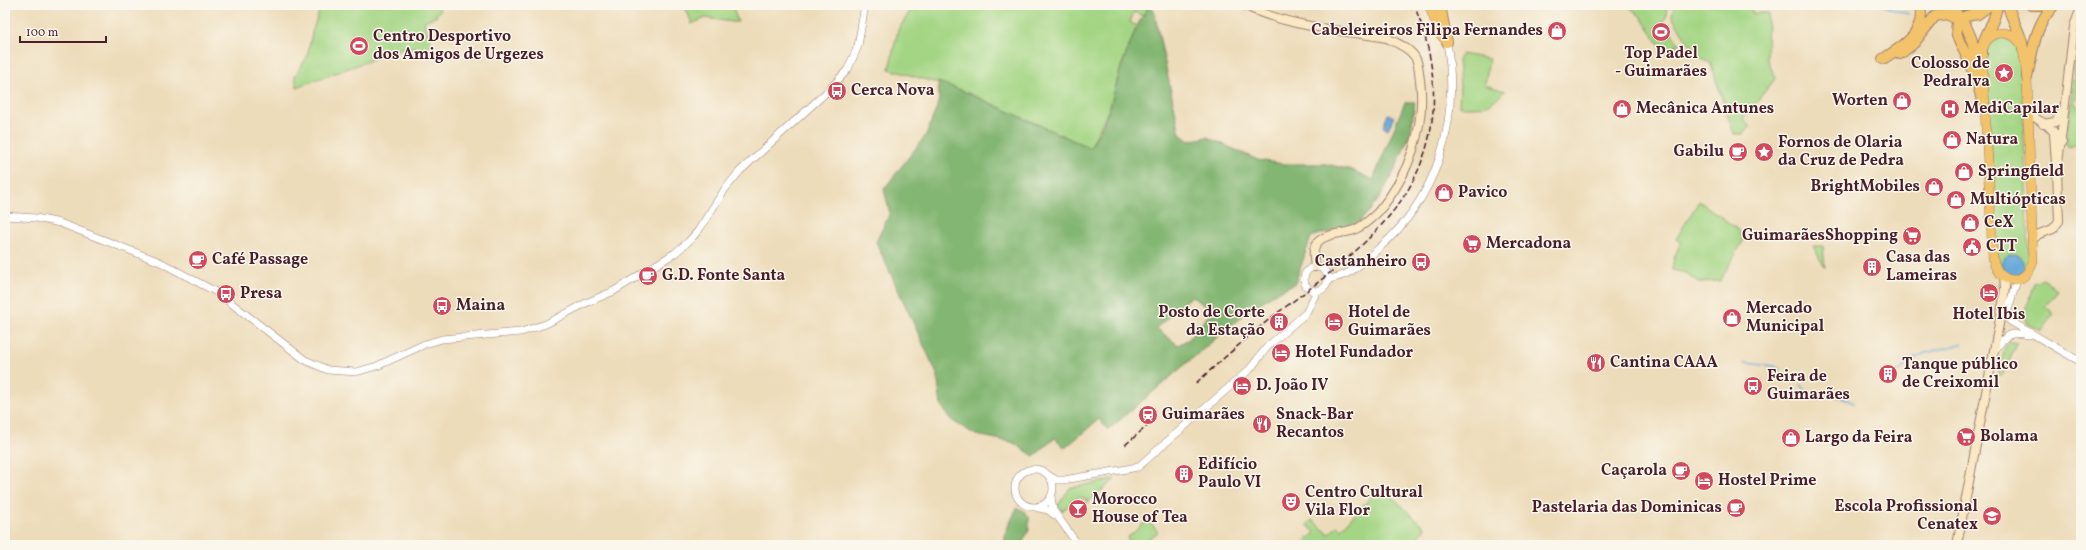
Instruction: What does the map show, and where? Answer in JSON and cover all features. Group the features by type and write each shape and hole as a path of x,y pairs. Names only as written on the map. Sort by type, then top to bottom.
{"highway":[{"path":"1883,59 1905,46 1914,36 1921,16 1920,5"},
{"path":"1948,5 1964,22 1972,42 1976,58 1980,96 1984,105"},
{"path":"1962,5 1975,5"},
{"path":"1966,16 1978,14 1990,5"},
{"path":"1982,54 1982,42 1995,18 1997,5"},
{"path":"2008,5 2012,18 2021,34 2023,49"},
{"path":"2031,5 2041,5"},
{"path":"2026,77 2031,51 2037,33 2046,14 2054,5"},
{"path":"1435,6 1447,42"},
{"path":"1900,54 1914,43 1931,19 1939,14 1954,16 1972,42"},
{"path":"1957,23 1957,37 1968,56 1971,68"}],"main road":[{"path":"1244,5 1254,10 1298,23 1387,38 1400,44 1416,59 1422,98 1419,132 1408,163 1392,193 1368,221 1354,230 1323,238 1317,243 1314,250 1315,267"},
{"path":"2057,172 2062,143 2074,26 2081,8"},
{"path":"1957,545 1995,350 2005,288 2004,278 1995,268 1993,258 1982,54 1986,41 1992,36 2000,33 2009,33 2017,37 2023,49 2026,77 2032,266 2025,275 2017,280 2004,278"},
{"path":"2027,94 2031,112 2036,119 2052,129 2062,143"},
{"path":"2044,124 2055,122 2060,118 2065,107"},
{"path":"2032,240 2039,234 2054,229 2059,221 2054,132"}],"street":[{"path":"5,216 36,218 60,223 160,262 218,293 305,360 328,370 356,372 377,366 426,344 442,339 520,332 546,324 586,302 614,291 688,242 698,231 725,189 740,171 844,74 855,55 865,5"},
{"path":"1328,279 1350,274 1380,248 1418,205 1425,194 1440,154 1449,118 1450,71 1447,42"},
{"path":"1315,267 1323,269 1328,279 1325,288 1317,291 1308,288 1304,280 1308,270 1315,267"},
{"path":"2017,280 2007,313 2010,321 2081,362"},
{"path":"1060,521 1048,510 1029,506 1023,503 1016,493 1016,481 1019,476 1030,469 1037,469 1059,480 1077,479 1138,467 1233,384 1255,362 1268,346 1306,313 1317,291"},
{"path":"1995,350 2005,336 2013,332 2035,336"},
{"path":"1048,475 1052,481 1052,506 1060,521 1078,545"},
{"path":"1029,506 1040,505 1061,485 1077,479"}],"green space":[{"name":"Centro Desportivo dos Amigos de Urgezes","path":"321,5 440,5 438,6 440,11 436,13 437,16 424,21 432,45 419,53 416,47 411,49 409,46 297,87 295,76 307,57 312,33"},
{"path":"684,5 732,5 738,22 706,18 691,24"},
{"path":"914,5 1149,5 1143,16 1134,12 1130,22 1137,26 1121,67 1110,107 1090,148 961,90 889,69 898,30"},
{"path":"1149,5 1154,11 1180,134 1189,141 1207,137 1258,160 1283,164 1326,164 1352,170 1373,180 1405,102 1415,102 1411,129 1394,171 1369,212 1360,221 1350,227 1311,237 1295,283 1272,295 1247,312 1108,430 1099,419 1065,448 1055,438 1034,456 1012,442 976,435 951,420 941,405 937,374 876,242 890,213 884,189 926,135 939,102 938,82 961,90 1090,148 1103,125 1110,107 1121,67 1137,26","holes":["1192,296 1212,311 1189,339 1178,345 1156,328"]},
{"name":"Top Padel - Guimarães","path":"1627,5 1667,5 1666,18 1664,21 1679,44 1665,53 1640,16"},
{"path":"1673,5 1752,5 1752,13 1768,13 1767,60 1776,78 1743,118 1749,126 1744,134 1734,134 1710,62 1698,57 1672,17"},
{"path":"2002,36 2016,43 2021,59 2029,256 2025,270 2017,275 2005,274 1997,263 1985,52 1990,42"},
{"path":"2081,47 2081,74 2075,104 2081,108 2081,143 2069,147 2066,144 2076,53"},
{"path":"1462,54 1489,59 1485,85 1505,91 1494,101 1480,106 1459,107 1460,86 1458,60"},
{"path":"1699,201 1740,231 1743,241 1720,281 1698,282 1686,273 1672,270 1674,258 1681,242 1676,239"},
{"path":"1813,246 1823,246 1825,268"},
{"path":"2043,279 2058,291 2045,306 2054,314 2040,331 2027,323 2024,317 2034,283"},
{"path":"2009,342 2017,344 2002,376 1998,374 2006,345"},
{"path":"1115,479 1087,503 1087,500 1079,497 1062,511 1058,505 1070,488"},
{"path":"1381,486 1425,528 1411,545 1302,545 1315,532 1307,525 1312,520 1329,534 1337,526 1341,529"},
{"path":"1017,508 1023,510 1029,517 1029,530 1021,545 1004,545 1006,531"},
{"path":"1148,520 1158,532 1144,542 1146,545 1127,545 1126,544 1129,541 1127,538"}],"water":[{"path":"1388,114 1394,117 1388,129 1383,127"},
{"path":"2013,254 2017,255 2023,261 2023,269 2017,275 2013,276 2009,275 2003,269 2002,265 2003,261 2009,255"}],"waterway":[{"path":"1883,5 1909,14"},
{"path":"1892,378 1909,362 1925,353 1961,344"},
{"path":"1744,363 1774,366 1781,370"},
{"path":"1800,385 1817,397 1832,394 1854,403"}],"railway":[{"path":"1196,383 1266,322 1350,256 1378,229 1407,191 1420,166 1428,140 1433,114 1433,87 1430,59 1424,32 1414,5"},
{"path":"1125,445 1153,421"}],"place":[{"name":"Cabeleireiros Filipa Fernandes","path":"1557,31"},
{"name":"Top Padel - Guimarães","path":"1661,32"},
{"name":"Centro Desportivo dos Amigos de Urgezes","path":"359,46"},
{"name":"Colosso de Pedralva","path":"2004,73"},
{"name":"Cerca Nova","path":"837,91"},
{"name":"Worten","path":"1902,101"},
{"name":"Mecânica Antunes","path":"1622,109"},
{"name":"MediCapilar","path":"1950,109"},
{"name":"Natura","path":"1952,140"},
{"name":"Gabilu","path":"1738,152"},
{"name":"Fornos de Olaria da Cruz de Pedra","path":"1764,152"},
{"name":"Springfield","path":"1964,172"},
{"name":"BrightMobiles","path":"1934,187"},
{"name":"Pavico","path":"1444,193"},
{"name":"Multiópticas","path":"1956,200"},
{"name":"CeX","path":"1970,223"},
{"name":"GuimarãesShopping","path":"1912,236"},
{"name":"Mercadona","path":"1472,244"},
{"name":"CTT","path":"1972,247"},
{"name":"Café Passage","path":"198,260"},
{"name":"Castanheiro","path":"1421,262"},
{"name":"Casa das Lameiras","path":"1872,267"},
{"name":"G.D. Fonte Santa","path":"648,276"},
{"name":"Hotel Ibis","path":"1989,293"},
{"name":"Presa","path":"226,294"},
{"name":"Maina","path":"442,306"},
{"name":"Mercado Municipal","path":"1732,318"},
{"name":"Posto de Corte da Estação","path":"1279,322"},
{"name":"Hotel de Guimarães","path":"1334,322"},
{"name":"Hotel Fundador","path":"1281,353"},
{"name":"Cantina CAAA","path":"1596,363"},
{"name":"Tanque público de Creixomil","path":"1888,374"},
{"name":"D. João IV","path":"1242,386"},
{"name":"Feira de Guimarães","path":"1753,386"},
{"name":"Guimarães","path":"1148,415"},
{"name":"Snack-Bar Recantos","path":"1262,424"},
{"name":"Bolama","path":"1966,437"},
{"name":"Largo da Feira","path":"1791,438"},
{"name":"Caçarola","path":"1681,471"},
{"name":"Edifício Paulo VI","path":"1184,474"},
{"name":"Hostel Prime","path":"1704,481"},
{"name":"Centro Cultural Vila Flor","path":"1291,502"},
{"name":"Pastelaria das Dominicas","path":"1736,508"},
{"name":"Morocco House of Tea","path":"1078,509"},
{"name":"Escola Profissional Cenatex","path":"1992,516"}]}
